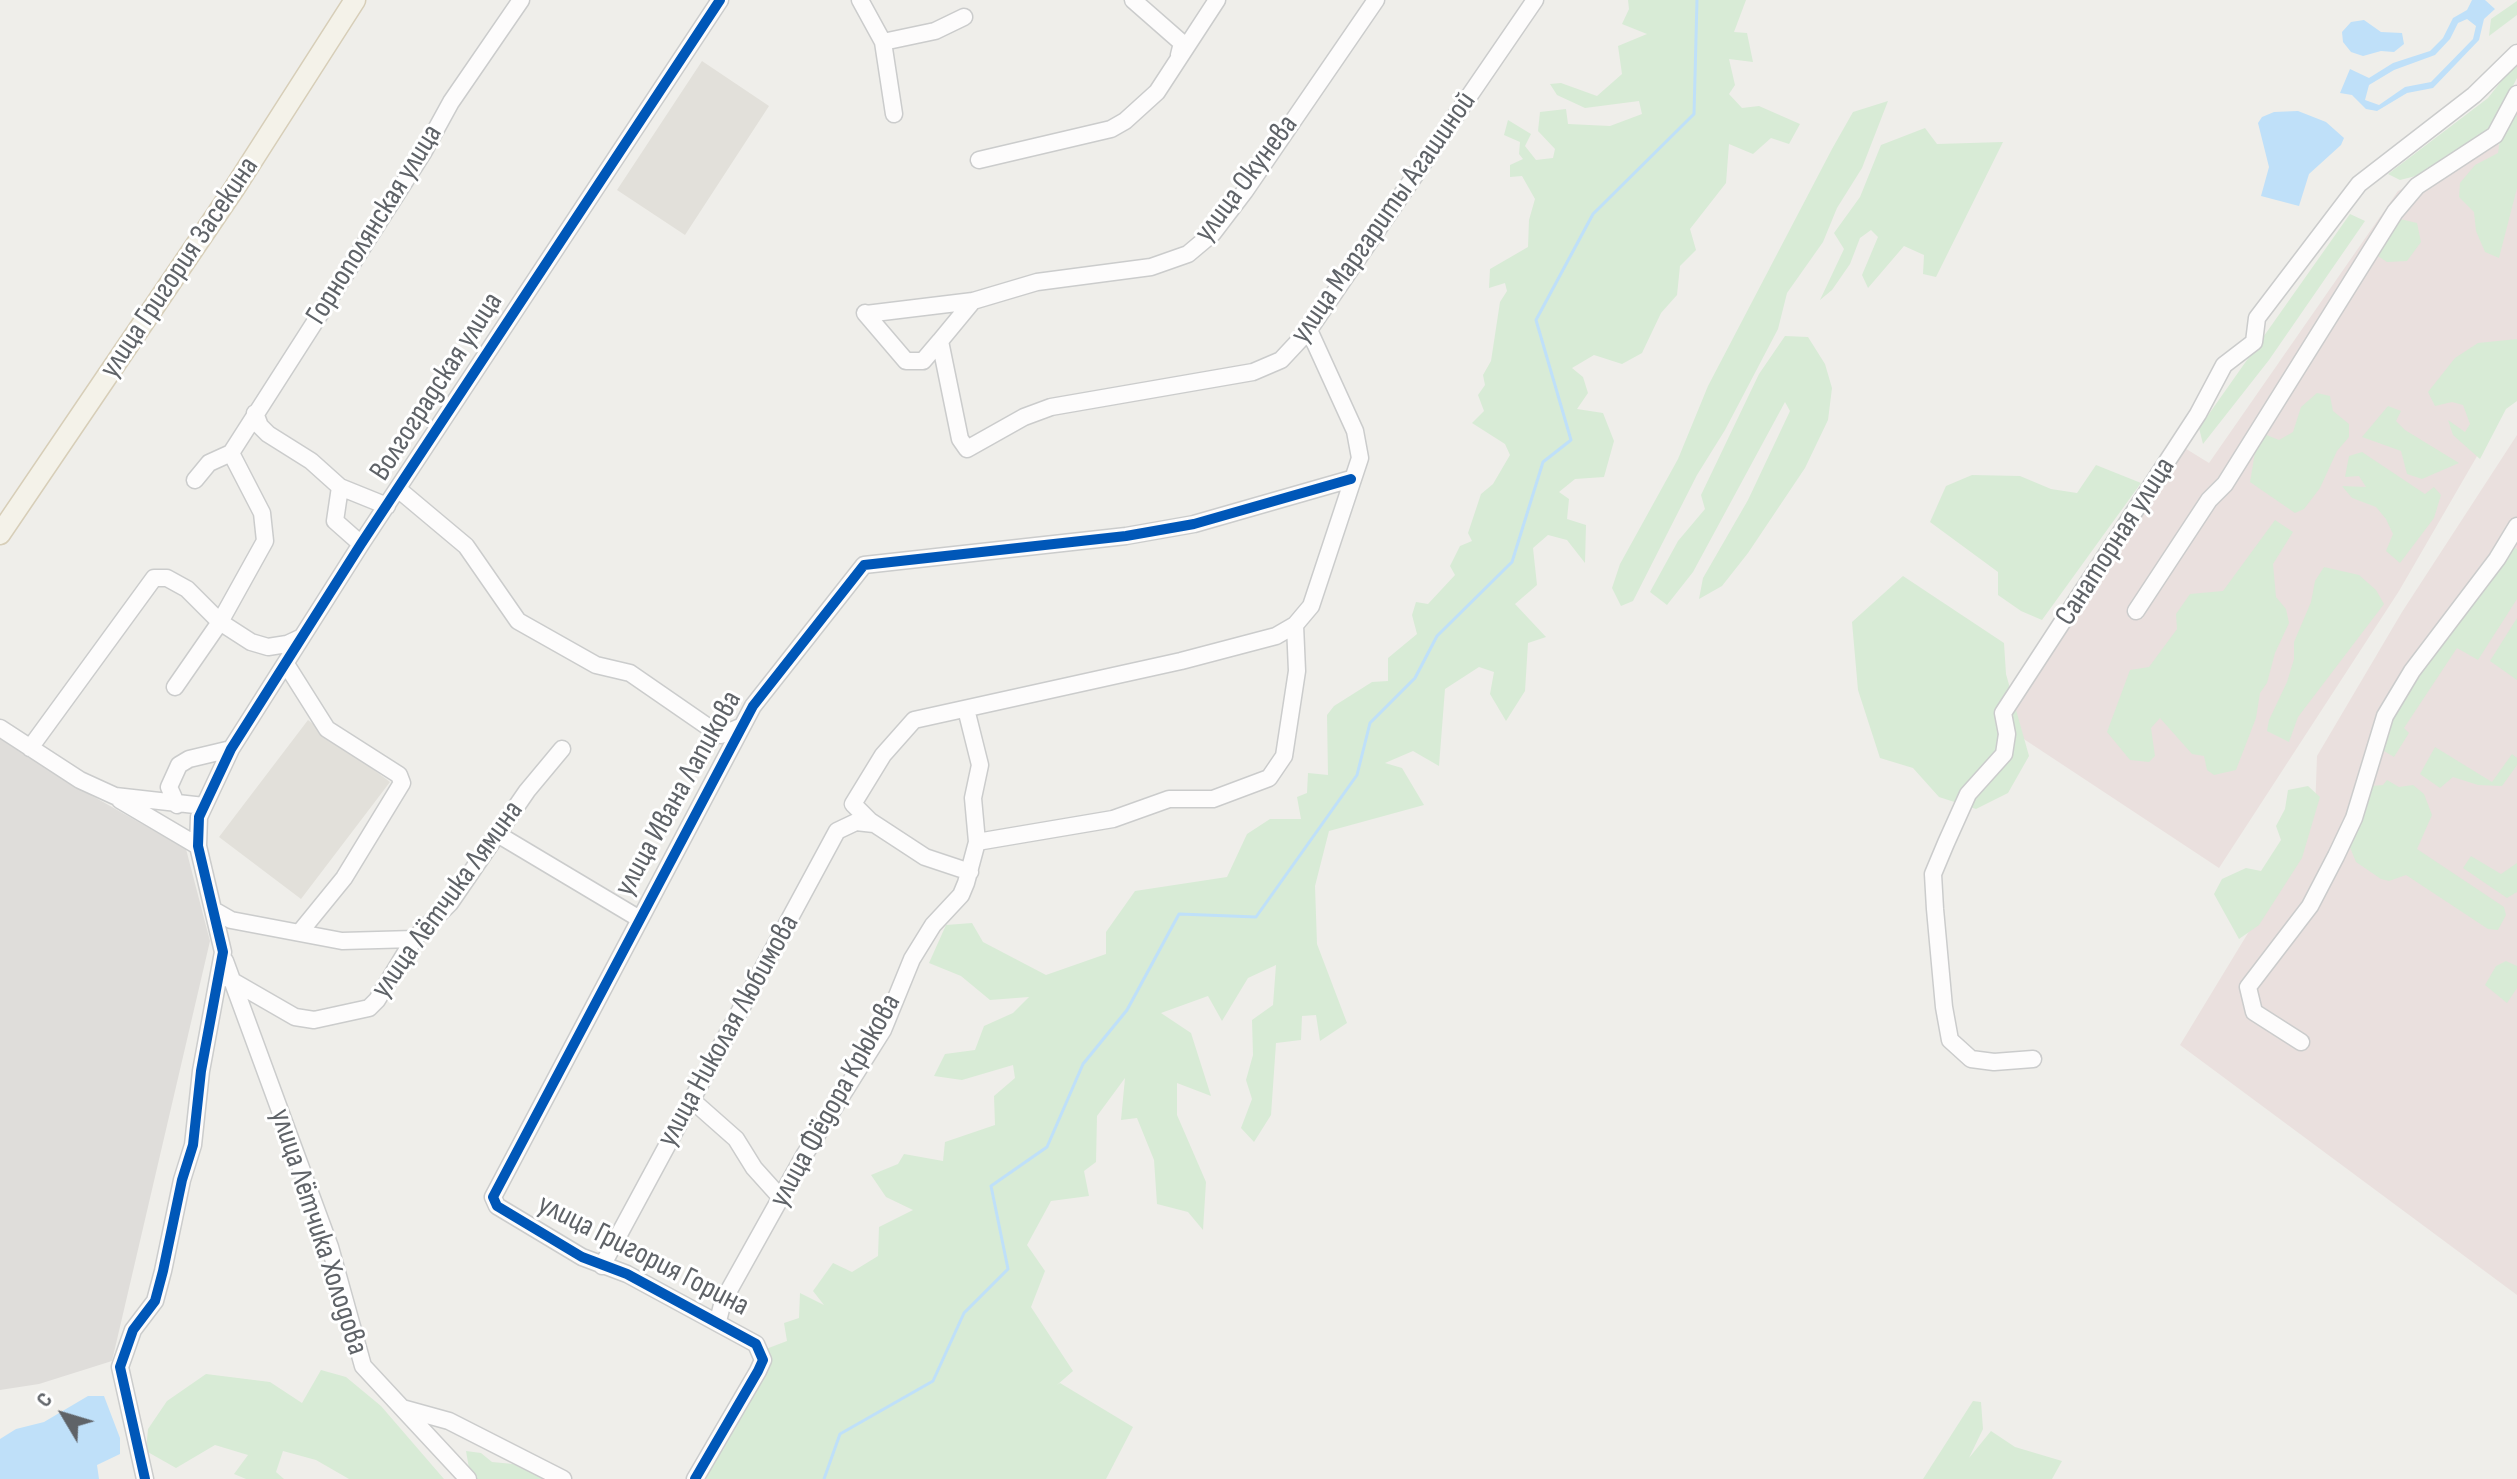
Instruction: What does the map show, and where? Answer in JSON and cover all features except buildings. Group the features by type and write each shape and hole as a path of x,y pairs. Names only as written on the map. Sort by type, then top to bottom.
{"main road":[{"name":"улица Григория Засекина","path":"0,534 234,189 355,0"}],"street":[{"name":"Горнополянская улица","path":"231,453 423,153 451,102 521,0"},
{"name":"Волгоградская улица","path":"198,846 196,830 204,806 231,749 361,544 720,0"},
{"path":"860,0 883,42 894,114"},
{"path":"979,160 1111,129 1139,111 1177,62 1217,0"},
{"name":"улица Окунева","path":"940,341 923,361 906,361 866,313 973,301 1037,282 1151,267 1176,259 1203,244 1245,191 1376,0"},
{"name":"улица Маргариты Агашиной","path":"940,341 960,439 967,449 1024,417 1051,407 1151,392 1269,366 1281,360 1309,330 1535,0"},
{"path":"1140,5 1182,43 1177,62"},
{"path":"883,42 935,31 964,17"},
{"path":"1178,38 1186,41 1206,17"},
{"name":"Санаторная улица","path":"2033,1059 1994,1062 1971,1059 1950,1040 1935,909 1933,874 1951,831 1968,794 2004,754 2007,734 2003,713 2198,414 2224,365 2254,342 2257,318 2313,242 2359,184 2474,95 2517,53"},
{"path":"2136,611 2209,500 2225,484 2395,212 2417,186 2495,135 2517,94"},
{"path":"940,341 973,301"},
{"path":"970,872 925,857 874,824 853,804 883,755 914,720 1276,636 1295,625 1311,606 1360,458 1355,431 1309,330"},
{"path":"255,413 260,426 268,434 311,461 340,487 387,506"},
{"path":"175,687 220,622 265,541 262,513 231,453 209,463 195,480"},
{"name":"улица Ивана Лапикова","path":"497,1206 493,1197 498,1184 740,727 776,675 864,565 1114,539 1194,524 1351,479"},
{"path":"340,487 335,521 361,544"},
{"path":"398,489 466,546 518,621 596,665 630,673 721,735 740,727"},
{"path":"2301,1042 2254,1012 2248,987 2310,906 2336,856 2354,818 2385,716 2412,671 2497,559 2517,527"},
{"path":"30,748 154,578 167,578 187,589 220,622 251,642 268,647 287,644 303,636"},
{"path":"977,842 1113,819 1169,799 1213,799 1269,778 1284,756 1297,671 1295,625"},
{"path":"286,664 327,729 399,775 402,783 344,878 300,932"},
{"name":"улица Фёдора Крюкова","path":"718,1321 723,1301 781,1198 840,1094 883,1030 912,959 933,925 961,895 977,842 973,798 980,757 968,727 966,709"},
{"path":"0,728 80,780 115,796 198,846"},
{"path":"714,731 724,742 724,758"},
{"path":"177,805 169,787 179,765 189,759 231,749"},
{"name":"улица Лётчика Лямина","path":"229,979 295,1017 314,1020 357,1012 377,1000 414,939 450,903 527,791 562,749"},
{"path":"115,796 204,806"},
{"name":"улица Николая Любимова","path":"602,1266 837,831 856,822 874,824"},
{"path":"499,835 638,918"},
{"name":"улица Лётчика Холодова","path":"198,846 217,912 229,979 330,1247 363,1366 468,1479"},
{"path":"217,912 231,920 342,941 414,939"},
{"path":"145,1479 120,1367 129,1339 155,1301 163,1271 182,1180 193,1145 201,1071 223,952"},
{"path":"693,1101 736,1139 754,1168 781,1198"},
{"name":"улица Григория Горина","path":"497,1206 602,1266 627,1274 756,1344 763,1360 695,1479"},
{"path":"402,1408 449,1421 563,1479"}],"shaded area":[{"path":"702,61 769,106 685,235 617,190"},
{"path":"2492,140 2517,157 2517,387 2399,591 2219,868 1995,720 2175,442 2209,463 2398,191"},
{"path":"2517,435 2517,1295 2180,1045 2299,849 2315,812 2317,756 2402,612"},
{"path":"308,720 390,782 301,899 219,837"},
{"path":"0,734 82,790 186,849 210,941 112,1361 39,1384 0,1390"}],"green space":[{"path":"1628,0 1746,0 1734,32 1747,33 1753,62 1729,59 1735,85 1729,94 1742,108 1759,106 1800,124 1789,144 1771,138 1753,154 1729,144 1726,183 1690,229 1696,250 1680,266 1677,295 1661,313 1642,353 1622,364 1594,355 1572,368 1583,377 1588,393 1577,409 1603,413 1614,441 1604,477 1575,479 1559,492 1569,499 1567,519 1586,525 1585,563 1567,540 1548,535 1533,548 1537,585 1515,604 1546,637 1528,643 1525,691 1506,721 1490,694 1494,672 1479,667 1445,689 1439,766 1413,751 1385,763 1402,768 1424,805 1329,831 1315,886 1317,944 1347,1023 1320,1041 1316,1015 1302,1016 1301,1040 1276,1043 1271,1115 1254,1142 1241,1128 1252,1099 1246,1080 1253,1055 1252,1020 1273,1005 1276,965 1248,978 1222,1021 1208,996 1161,1013 1191,1033 1211,1096 1177,1083 1177,1115 1206,1182 1203,1230 1188,1212 1157,1204 1154,1160 1137,1118 1121,1120 1125,1078 1097,1116 1096,1162 1084,1171 1089,1196 1051,1201 1027,1245 1045,1271 1031,1307 1073,1371 1057,1385 1060,1383 1133,1427 1106,1479 697,1479 705,1461 724,1449 727,1413 766,1349 787,1341 784,1323 799,1318 800,1293 824,1305 813,1291 833,1263 852,1272 878,1256 879,1227 913,1210 886,1197 871,1175 898,1164 904,1154 943,1161 945,1142 995,1125 994,1096 1015,1078 1013,1065 962,1080 934,1076 945,1054 975,1050 984,1026 1013,1013 1029,997 990,1000 961,976 929,963 946,925 972,923 983,942 1046,975 1106,954 1106,932 1135,891 1227,877 1247,834 1270,819 1301,819 1297,797 1307,793 1308,773 1328,775 1327,715 1334,706 1372,682 1388,681 1388,658 1417,634 1412,615 1416,602 1428,604 1455,575 1450,566 1460,546 1472,541 1468,533 1481,494 1493,484 1510,455 1505,444 1472,423 1484,411 1478,395 1485,385 1483,375 1491,361 1500,302 1507,291 1505,283 1489,288 1490,269 1528,247 1529,220 1535,199 1522,176 1510,177 1510,165 1523,159 1519,154 1520,142 1504,135 1508,120 1531,134 1525,146 1536,160 1553,158 1555,149 1538,131 1540,112 1566,109 1568,124 1610,126 1642,114 1639,101 1585,108 1557,95 1550,84 1561,83 1597,96 1622,74 1618,46 1647,34 1622,24 1629,9"},
{"path":"2517,1 2517,15 2489,36 2491,19"},
{"path":"2517,61 2517,78 2492,127 2416,176 2400,180 2388,174 2488,98"},
{"path":"1888,101 1862,168 1837,208 1823,242 1787,293 1778,329 1725,430 1697,475 1633,601 1621,606 1612,588 1620,564 1678,459 1708,386 1832,149 1853,112"},
{"path":"2517,103 2517,188 2499,258 2485,252 2476,231 2474,212 2459,197 2460,183 2475,165 2498,153 2501,133"},
{"path":"1925,128 1937,144 2003,142 1936,277 1923,274 1924,255 1904,246 1868,288 1862,275 1878,237 1871,230 1860,238 1850,264 1832,290 1820,300 1844,249 1834,233 1860,197 1881,145"},
{"path":"2350,214 2365,221 2269,360 2203,444 2199,428"},
{"path":"2400,219 2417,223 2421,242 2407,261 2387,262 2378,256 2368,241 2378,224"},
{"path":"1785,336 1808,337 1825,364 1832,388 1828,420 1805,468 1748,553 1722,586 1699,599 1703,578 1748,500 1790,411 1785,402 1693,572 1667,605 1650,592 1678,541 1705,509 1701,495 1759,374"},
{"path":"2517,339 2517,401 2506,409 2480,459 2453,435 2448,420 2465,432 2470,424 2463,405 2452,402 2435,406 2428,392 2455,358 2478,343"},
{"path":"2317,393 2330,396 2333,411 2349,424 2349,437 2337,451 2320,488 2304,509 2295,513 2250,482 2256,446 2264,434 2279,440 2293,432 2301,407"},
{"path":"2388,406 2401,411 2396,421 2405,430 2459,463 2422,479 2407,474 2401,451 2362,437"},
{"path":"2362,452 2425,494 2434,487 2441,495 2434,518 2400,563 2386,551 2393,534 2386,519 2376,507 2352,498 2342,486 2366,487 2359,476 2345,477 2349,456"},
{"path":"2096,465 2141,483 2042,620 2021,611 1998,595 1998,572 1930,522 1946,486 1972,475 2020,476 2051,489 2077,493"},
{"path":"2275,520 2293,532 2273,564 2276,597 2286,609 2289,623 2275,653 2267,683 2260,693 2256,718 2236,770 2214,775 2207,770 2204,756 2192,754 2160,718 2151,728 2155,756 2149,762 2130,760 2107,732 2130,670 2149,667 2177,629 2176,614 2190,594 2223,591"},
{"path":"2508,545 2517,549 2517,599 2478,660 2457,648 2404,728 2409,733 2394,757 2384,751 2381,743 2390,715"},
{"path":"2324,567 2359,575 2376,590 2384,604 2298,717 2289,742 2267,731 2269,720 2287,682 2294,659 2294,642 2311,602 2315,581"},
{"path":"1903,576 2004,643 2006,674 2029,756 2008,793 1976,809 1939,797 1913,768 1880,758 1858,690 1852,622"},
{"path":"2517,618 2517,680 2490,661"},
{"path":"2435,747 2492,782 2512,754 2517,758 2517,765 2502,786 2478,785 2453,777 2440,788 2420,774"},
{"path":"2387,780 2399,787 2413,785 2424,794 2432,815 2417,849 2504,907 2506,915 2498,930 2488,929 2406,875 2389,881 2381,879 2356,862 2349,845 2371,786 2383,785"},
{"path":"2308,786 2320,797 2302,858 2259,925 2239,939 2214,894 2222,879 2246,868 2261,871 2281,840 2276,826 2285,809 2288,790"},
{"path":"2471,856 2501,874 2517,863 2517,892 2507,898 2463,868"},
{"path":"2506,961 2517,966 2517,988 2507,1003 2485,985 2496,966"},
{"path":"321,1370 346,1377 381,1406 444,1479 349,1479 316,1460 283,1451 276,1472 284,1479 246,1479 234,1474 248,1455 215,1445 176,1468 146,1451 148,1429 167,1401 206,1374 270,1382 302,1403"},
{"path":"1973,1401 1981,1402 1983,1429 1969,1458 1991,1431 2015,1447 2062,1461 2052,1479 1923,1479"},
{"path":"466,1451 481,1453 492,1462 513,1464 546,1479 477,1479 470,1474"}],"water":[{"path":"2472,0 2485,0 2495,9 2484,19 2479,40 2433,88 2407,93 2377,111 2366,109 2352,95 2340,93 2350,69 2369,78 2393,63 2430,51 2443,38 2453,18 2467,10","holes":["2467,19 2476,26 2473,39 2431,82 2405,87 2379,105 2365,100 2369,85 2394,70 2435,55 2450,39 2458,23"]},
{"path":"2364,20 2381,32 2402,33 2404,44 2394,52 2381,51 2363,56 2351,52 2343,42 2342,32 2351,22"},
{"path":"2298,111 2326,122 2344,138 2341,145 2309,174 2299,206 2261,196 2269,167 2258,123 2262,117 2274,112"},
{"path":"88,1396 104,1396 120,1438 120,1454 97,1465 99,1479 0,1479 0,1439 16,1429 44,1422"}],"waterway":[{"path":"824,1479 840,1434 933,1381 964,1313 1008,1269 991,1186 1047,1147 1083,1064 1127,1010 1179,914 1256,917 1357,775 1370,723 1415,678 1437,636 1512,562 1543,462 1571,440 1536,320 1593,214 1694,114 1697,0"}],"cycle path":[{"path":"145,1479 120,1367 133,1330 155,1301 163,1271 182,1180 193,1145 201,1071 223,952 198,846 199,817 231,749 361,544 720,0"},
{"path":"695,1479 763,1360 756,1344 627,1274 582,1257 497,1206 493,1197 753,706 864,565 1126,536 1194,524 1351,479"}]}
